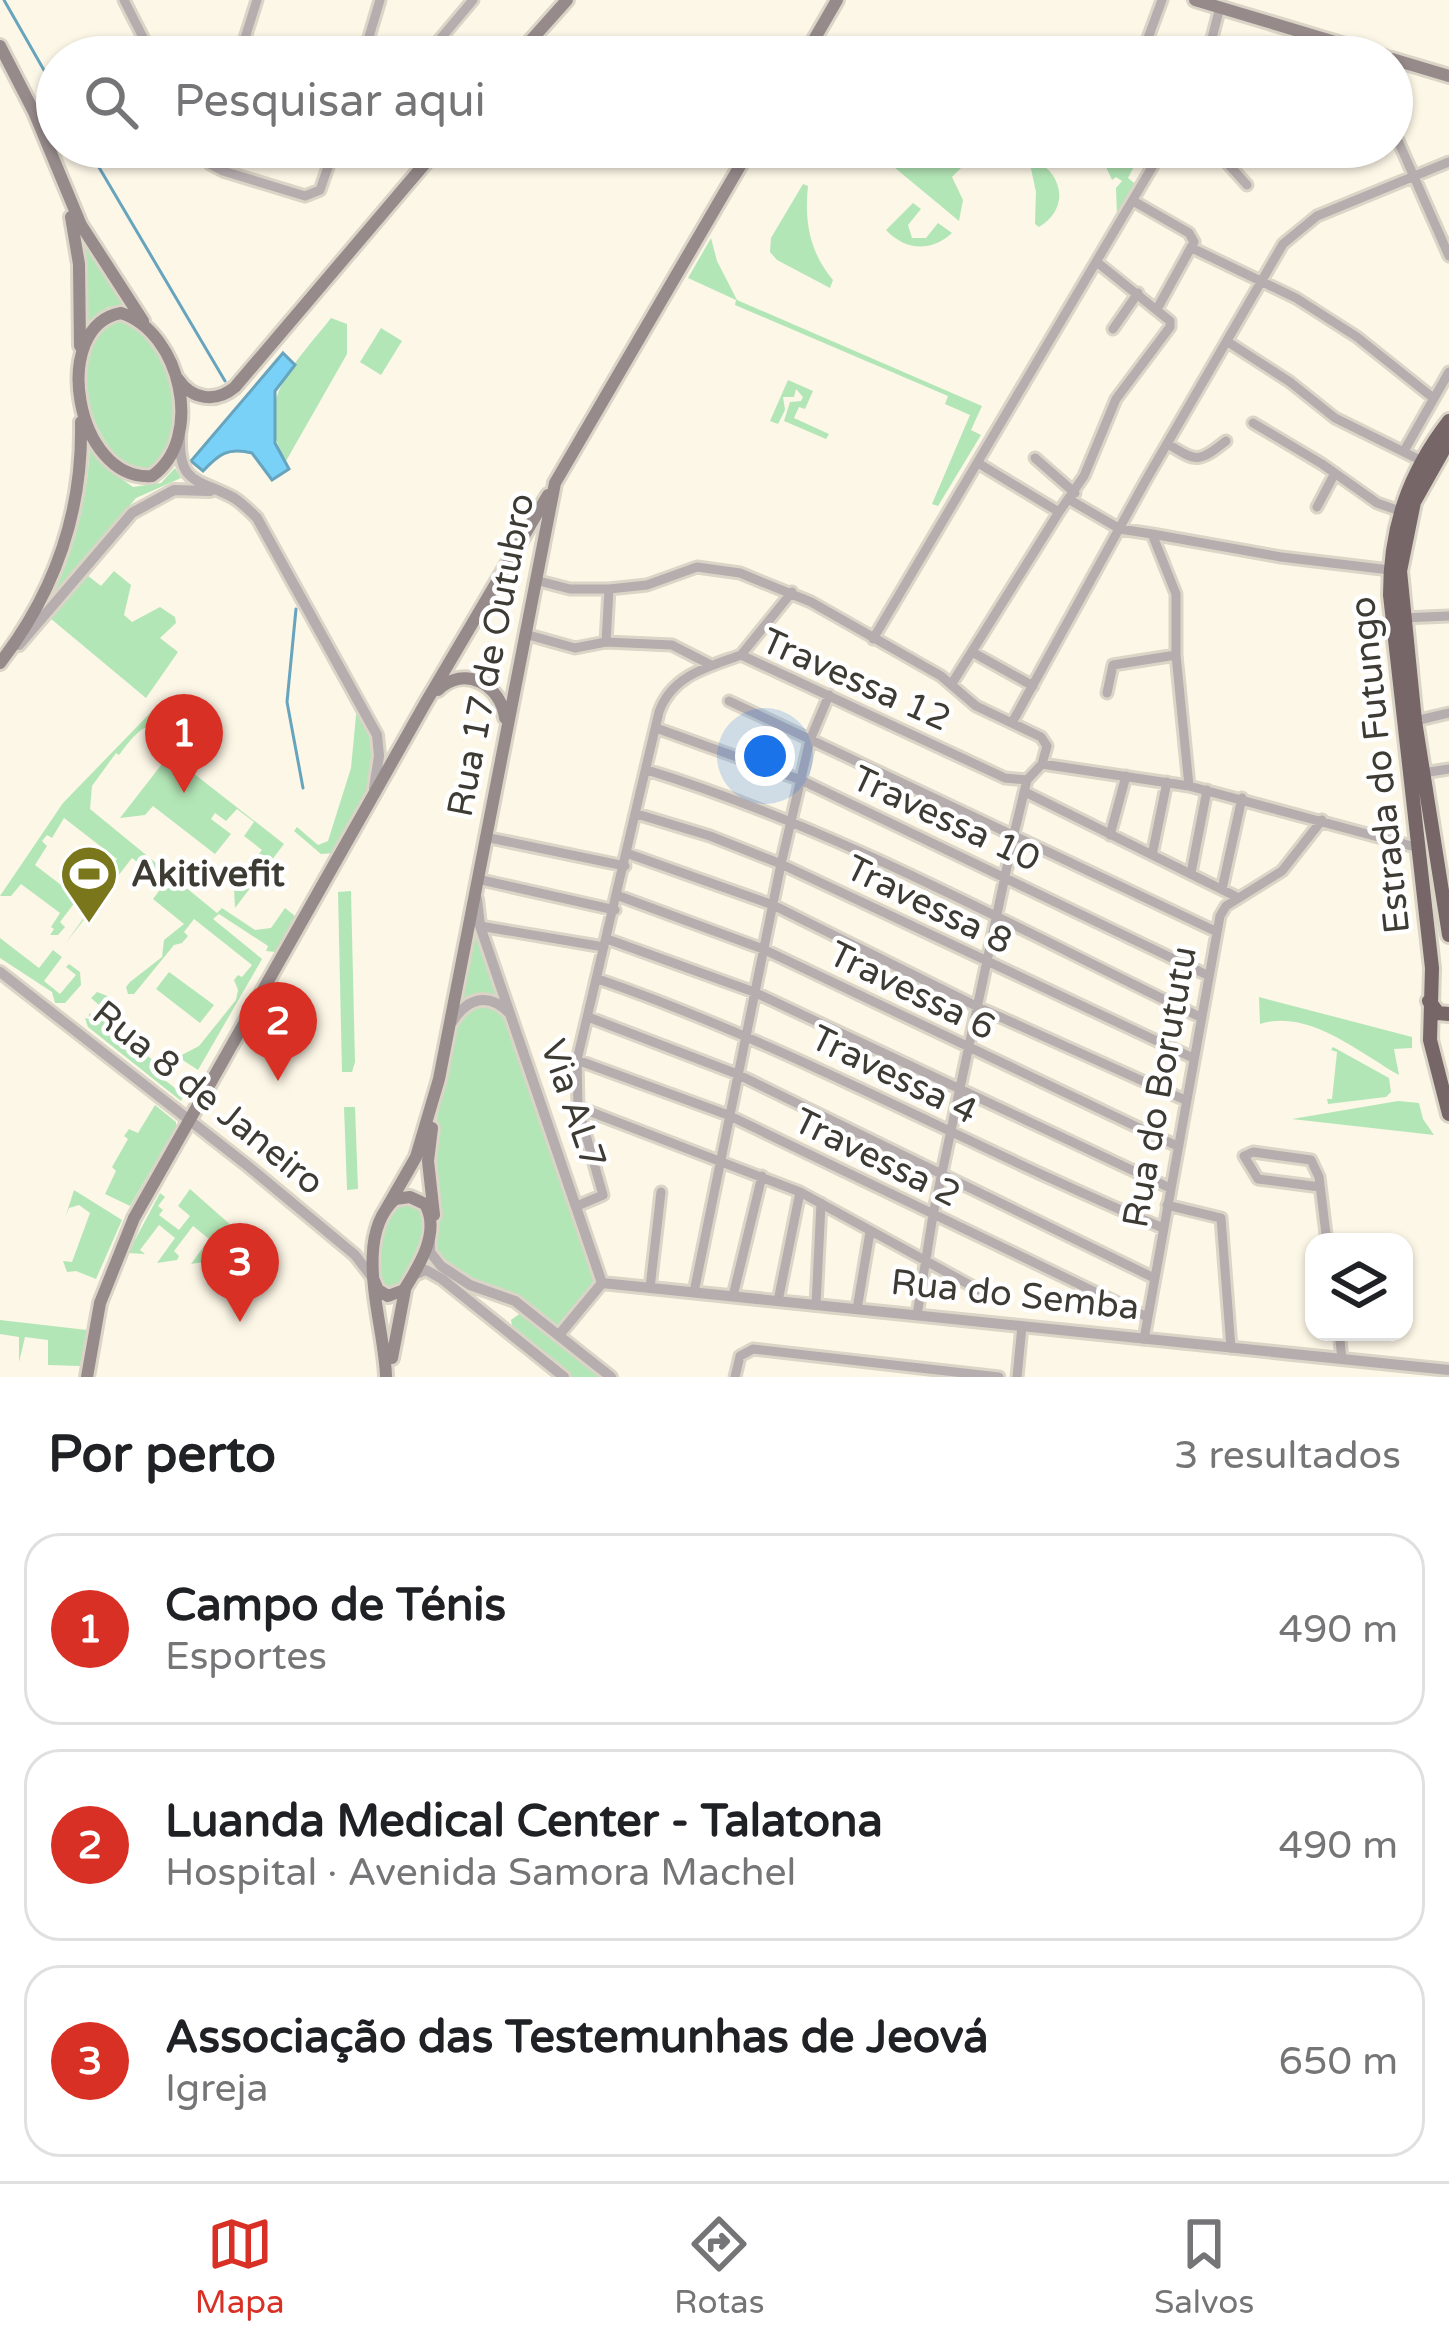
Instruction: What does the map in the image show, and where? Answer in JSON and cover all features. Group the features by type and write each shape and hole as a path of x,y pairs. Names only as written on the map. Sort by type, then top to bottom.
{"highway":[{"name":"Estrada do Futungo","path":"1449,421 1422,461 1400,511 1390,570 1432,968 1430,1040 1449,1114"},
{"name":"Estrada do Futungo","path":"1449,440 1422,484 1409,520 1400,572 1415,721 1442,855 1439,883 1449,935"},
{"path":"1429,1001 1438,1013 1449,1014"},
{"path":"1438,1075 1440,1065 1449,1058"}],"main road":[{"path":"534,36 566,0"},
{"path":"816,36 837,0"},
{"path":"1196,0 1312,36"},
{"path":"0,46 36,122"},
{"path":"1413,66 1449,76"},
{"path":"0,664 44,596 66,541 80,475 80,264 55,168"},
{"path":"57,168 81,225 181,385 196,395 220,397 235,387 421,168"},
{"name":"Rua 17 de Outubro","path":"431,1233 434,1201 429,1150 439,1079 555,483 739,168"},
{"path":"80,364 88,337 107,316 132,316 157,342"},
{"path":"81,396 94,440 114,466 127,474 152,476 171,459 181,427 172,367"},
{"path":"87,1377 100,1303 117,1255 363,813 555,483"},
{"path":"426,702 446,682 476,679 503,706 506,731"},
{"name":"Rua 17 de Outubro","path":"373,1278 373,1243 416,1156 439,1079"},
{"path":"385,1211 395,1199 418,1200 430,1210 431,1233 399,1307 388,1377"},
{"path":"373,1278 378,1290 388,1296 399,1294 409,1282"},
{"path":"373,1278 388,1377"}],"street":[{"path":"124,0 142,36"},
{"path":"246,36 257,0"},
{"path":"369,36 380,0"},
{"path":"443,36 473,0"},
{"path":"1149,36 1162,0"},
{"path":"1213,36 1220,8"},
{"path":"1013,722 1283,244 1306,222 1449,162"},
{"path":"219,168 310,196 323,184 328,168"},
{"path":"873,639 1153,168"},
{"path":"1231,168 1246,185"},
{"path":"1409,168 1449,256"},
{"path":"1135,202 1189,233 1194,242 1157,309"},
{"path":"1192,248 1296,298 1357,337 1432,397"},
{"path":"951,685 1073,496 1116,399 1170,327 1157,309 1097,263"},
{"path":"1113,329 1138,293"},
{"path":"1228,342 1335,418 1422,461"},
{"path":"1404,451 1449,372"},
{"path":"1253,423 1377,503 1400,511"},
{"path":"181,427 183,468 198,482 236,499 257,518 377,735 377,779 363,813"},
{"path":"1168,444 1192,459 1204,458 1226,441"},
{"path":"1035,458 1073,496 1120,530 1390,570"},
{"path":"978,463 1059,512"},
{"path":"1317,507 1335,473"},
{"path":"0,664 132,513 174,490 224,494"},
{"path":"1152,534 1175,594 1189,786"},
{"path":"535,580 570,589 609,589 646,584 697,567 740,573 792,592 951,685 976,706 1045,741 1042,764 1027,780 1014,834 933,1215 917,1315"},
{"path":"606,642 609,589"},
{"path":"741,655 792,592"},
{"path":"1402,618 1449,616"},
{"path":"525,634 575,648 606,642 672,645 711,665"},
{"path":"972,652 1033,686"},
{"name":"Travessa 12","path":"656,728 661,704 684,679 741,655 1005,778 1027,780"},
{"path":"1107,693 1113,665 1176,656"},
{"path":"694,1292 781,864 811,740 829,695"},
{"path":"729,700 1215,931"},
{"path":"1415,721 1449,713"},
{"path":"577,1206 603,1195 578,1106 578,1060 656,728"},
{"name":"Travessa 10","path":"656,728 801,780 1207,975"},
{"path":"1042,764 1207,790 1419,848"},
{"path":"1423,773 1449,769"},
{"path":"647,770 792,821 1200,1017"},
{"path":"1110,835 1126,776"},
{"path":"1152,855 1166,782"},
{"path":"1191,873 1207,790"},
{"path":"1025,793 1240,898"},
{"path":"1222,889 1242,798"},
{"name":"Travessa 8","path":"637,814 781,864 1192,1058"},
{"name":"Rua do Borututu","path":"1144,1339 1222,910 1282,871 1322,820"},
{"path":"485,837 625,866"},
{"path":"629,854 773,905 978,1007 1185,1100"},
{"path":"477,879 615,910"},
{"name":"Via AL7","path":"477,879 480,926 602,1283"},
{"name":"Travessa 6","path":"619,896 763,949 1178,1146"},
{"path":"480,926 606,943 754,992 1170,1189"},
{"name":"Rua 8 de Janeiro","path":"0,972 356,1255 373,1278"},
{"name":"Travessa 4","path":"598,979 746,1034 1163,1228"},
{"path":"448,1036 456,1015 476,1000 493,1000 512,1016"},
{"path":"588,1017 737,1074 1154,1278"},
{"name":"Travessa 2","path":"578,1060 728,1115 1148,1317"},
{"path":"578,1106 800,1192 980,1290"},
{"path":"1320,1187 1258,1179 1244,1156 1252,1152 1306,1158 1318,1170 1326,1233"},
{"path":"733,1296 762,1176"},
{"path":"650,1288 661,1192"},
{"path":"778,1301 800,1192"},
{"path":"816,1305 821,1203"},
{"path":"1167,1205 1216,1215 1223,1223 1231,1348"},
{"path":"857,1309 871,1232"},
{"path":"431,1233 430,1252 441,1266 470,1285 527,1309 610,1377"},
{"path":"409,1282 420,1272 434,1274 564,1377"},
{"path":"559,1335 602,1283"},
{"name":"Rua do Semba","path":"602,1283 1449,1367"},
{"path":"509,1333 508,1314 515,1307 527,1309"},
{"path":"1017,1377 1022,1326"},
{"path":"1340,1341 1342,1359"},
{"path":"735,1377 740,1356 753,1349 999,1377"}],"green space":[{"path":"895,168 961,168 952,177 963,200 959,221"},
{"path":"1031,168 1047,168 1057,183 1059,202 1039,227 1035,224"},
{"path":"1107,168 1133,168 1128,178 1138,186 1110,230 1117,216 1116,188 1122,181 1112,180"},
{"path":"803,184 808,186 810,236 833,280 830,288 770,252 771,238"},
{"path":"913,203 921,209 908,225 912,238 926,238 938,223 952,233 927,246 894,237 886,230"},
{"path":"78,233 127,306 108,307 88,322 85,268"},
{"path":"711,238 737,300 982,406 971,430 981,435 938,506 932,504 970,415 945,404 948,396 735,305 736,300 688,278"},
{"path":"331,318 347,324 347,354 286,461 276,440 275,401 292,367"},
{"path":"114,319 129,320 150,339 163,356 172,381 174,435 170,450 154,470 132,471 117,456 94,418 88,397 90,355"},
{"path":"381,328 402,341 381,375 360,362"},
{"path":"788,380 813,391 805,409 799,407 794,418 829,434 826,439 784,421 790,402 803,397 796,389 794,397 783,397 785,410 778,424 770,421"},
{"path":"90,443 106,468 133,487 161,483 175,468 181,478 136,498 52,597 79,522"},
{"path":"114,571 131,585 124,615 132,622 160,607 175,617 176,623 160,638 178,652 146,698 50,618 87,575 101,586"},
{"path":"357,705 371,747 369,782 334,853 321,854 294,831 297,827 318,845 328,841 351,768"},
{"path":"156,707 174,722 168,730 160,724 147,727 116,753 92,786 90,809 217,913 222,908 255,930 271,928 285,908 295,916 275,952 266,951 268,946 219,914 213,919 262,959 198,1070 178,1057 199,1046 236,1000 234,980 252,965 194,919 182,943 174,945 134,994 128,994 130,982 162,957 164,940 184,924 153,899 165,883 132,858 65,944 105,888 100,874 117,859 64,818 52,838 47,835 42,841 47,846 35,865 74,895 85,882 95,884 60,922 65,927 58,935 50,935 60,913 21,884 11,896 0,896 63,803"},
{"path":"167,744 175,749 170,755 284,844 235,908 234,888 224,877 234,869 242,875 262,850 244,836 254,822 237,809 226,821 215,813 211,819 231,834 215,854 153,806 145,815 120,818 169,755 160,751"},
{"path":"351,891 355,1062 352,1072 342,1072 338,892"},
{"path":"471,932 498,999 476,993 457,1002"},
{"path":"0,938 39,968 53,950 62,957 44,981 60,994 76,975 66,967 69,964 80,972 81,985 65,1003 55,1003 52,992 0,958"},
{"path":"169,972 214,1005 200,1023 156,989"},
{"path":"97,992 110,997 96,1015 154,1061 149,1068 184,1095 181,1101 88,1027 85,1018 99,1005 91,998"},
{"path":"1259,997 1412,1037 1412,1048 1394,1049 1399,1075 1315,1027 1278,1021 1260,1024"},
{"path":"490,1003 504,1012 596,1278 560,1325 509,1292 477,1285 435,1253 440,1217 432,1174 434,1133 455,1027 469,1009"},
{"path":"1333,1047 1389,1078 1391,1092 1386,1097 1328,1104 1337,1052"},
{"path":"1398,1101 1419,1103 1434,1135 1292,1119"},
{"path":"155,1105 176,1127 130,1206 105,1194 116,1171 112,1167 128,1139 124,1136 129,1129 138,1133"},
{"path":"344,1107 355,1107 358,1189 347,1190"},
{"path":"190,1189 268,1258 257,1273 206,1271 214,1270 217,1263 224,1266 242,1242 226,1229 207,1254 210,1261 191,1264 209,1239 193,1226 174,1251 177,1260 157,1263 175,1238 159,1225 140,1250 145,1254 128,1253 160,1193 165,1197 158,1206 163,1210 159,1215 179,1230 190,1216 178,1206"},
{"path":"74,1190 122,1220 96,1279 67,1272 63,1261 72,1262 90,1213 79,1205 69,1208 65,1218"},
{"path":"413,1202 425,1210 418,1254 395,1291 384,1289 377,1256 381,1233 398,1204"},
{"path":"522,1312 604,1377 572,1377 513,1330 511,1320"},
{"path":"0,1320 87,1330 80,1366 48,1365 48,1340 25,1337 19,1362 19,1337 0,1334"}],"water":[{"path":"283,353 295,365 275,391 275,443 289,469 272,480 252,453 236,451 219,456 203,471 191,461"}],"waterway":[{"path":"4,0 36,56"},
{"path":"99,168 225,381"},
{"path":"296,609 287,702 303,788"}],"place":[{"name":"Campo de Ténis","path":"184,793"},
{"name":"Akitivefit","path":"89,925"},
{"name":"Luanda Medical Center - Talatona","path":"278,1081"},
{"name":"Associação das Testemunhas de Jeová","path":"240,1322"}]}
